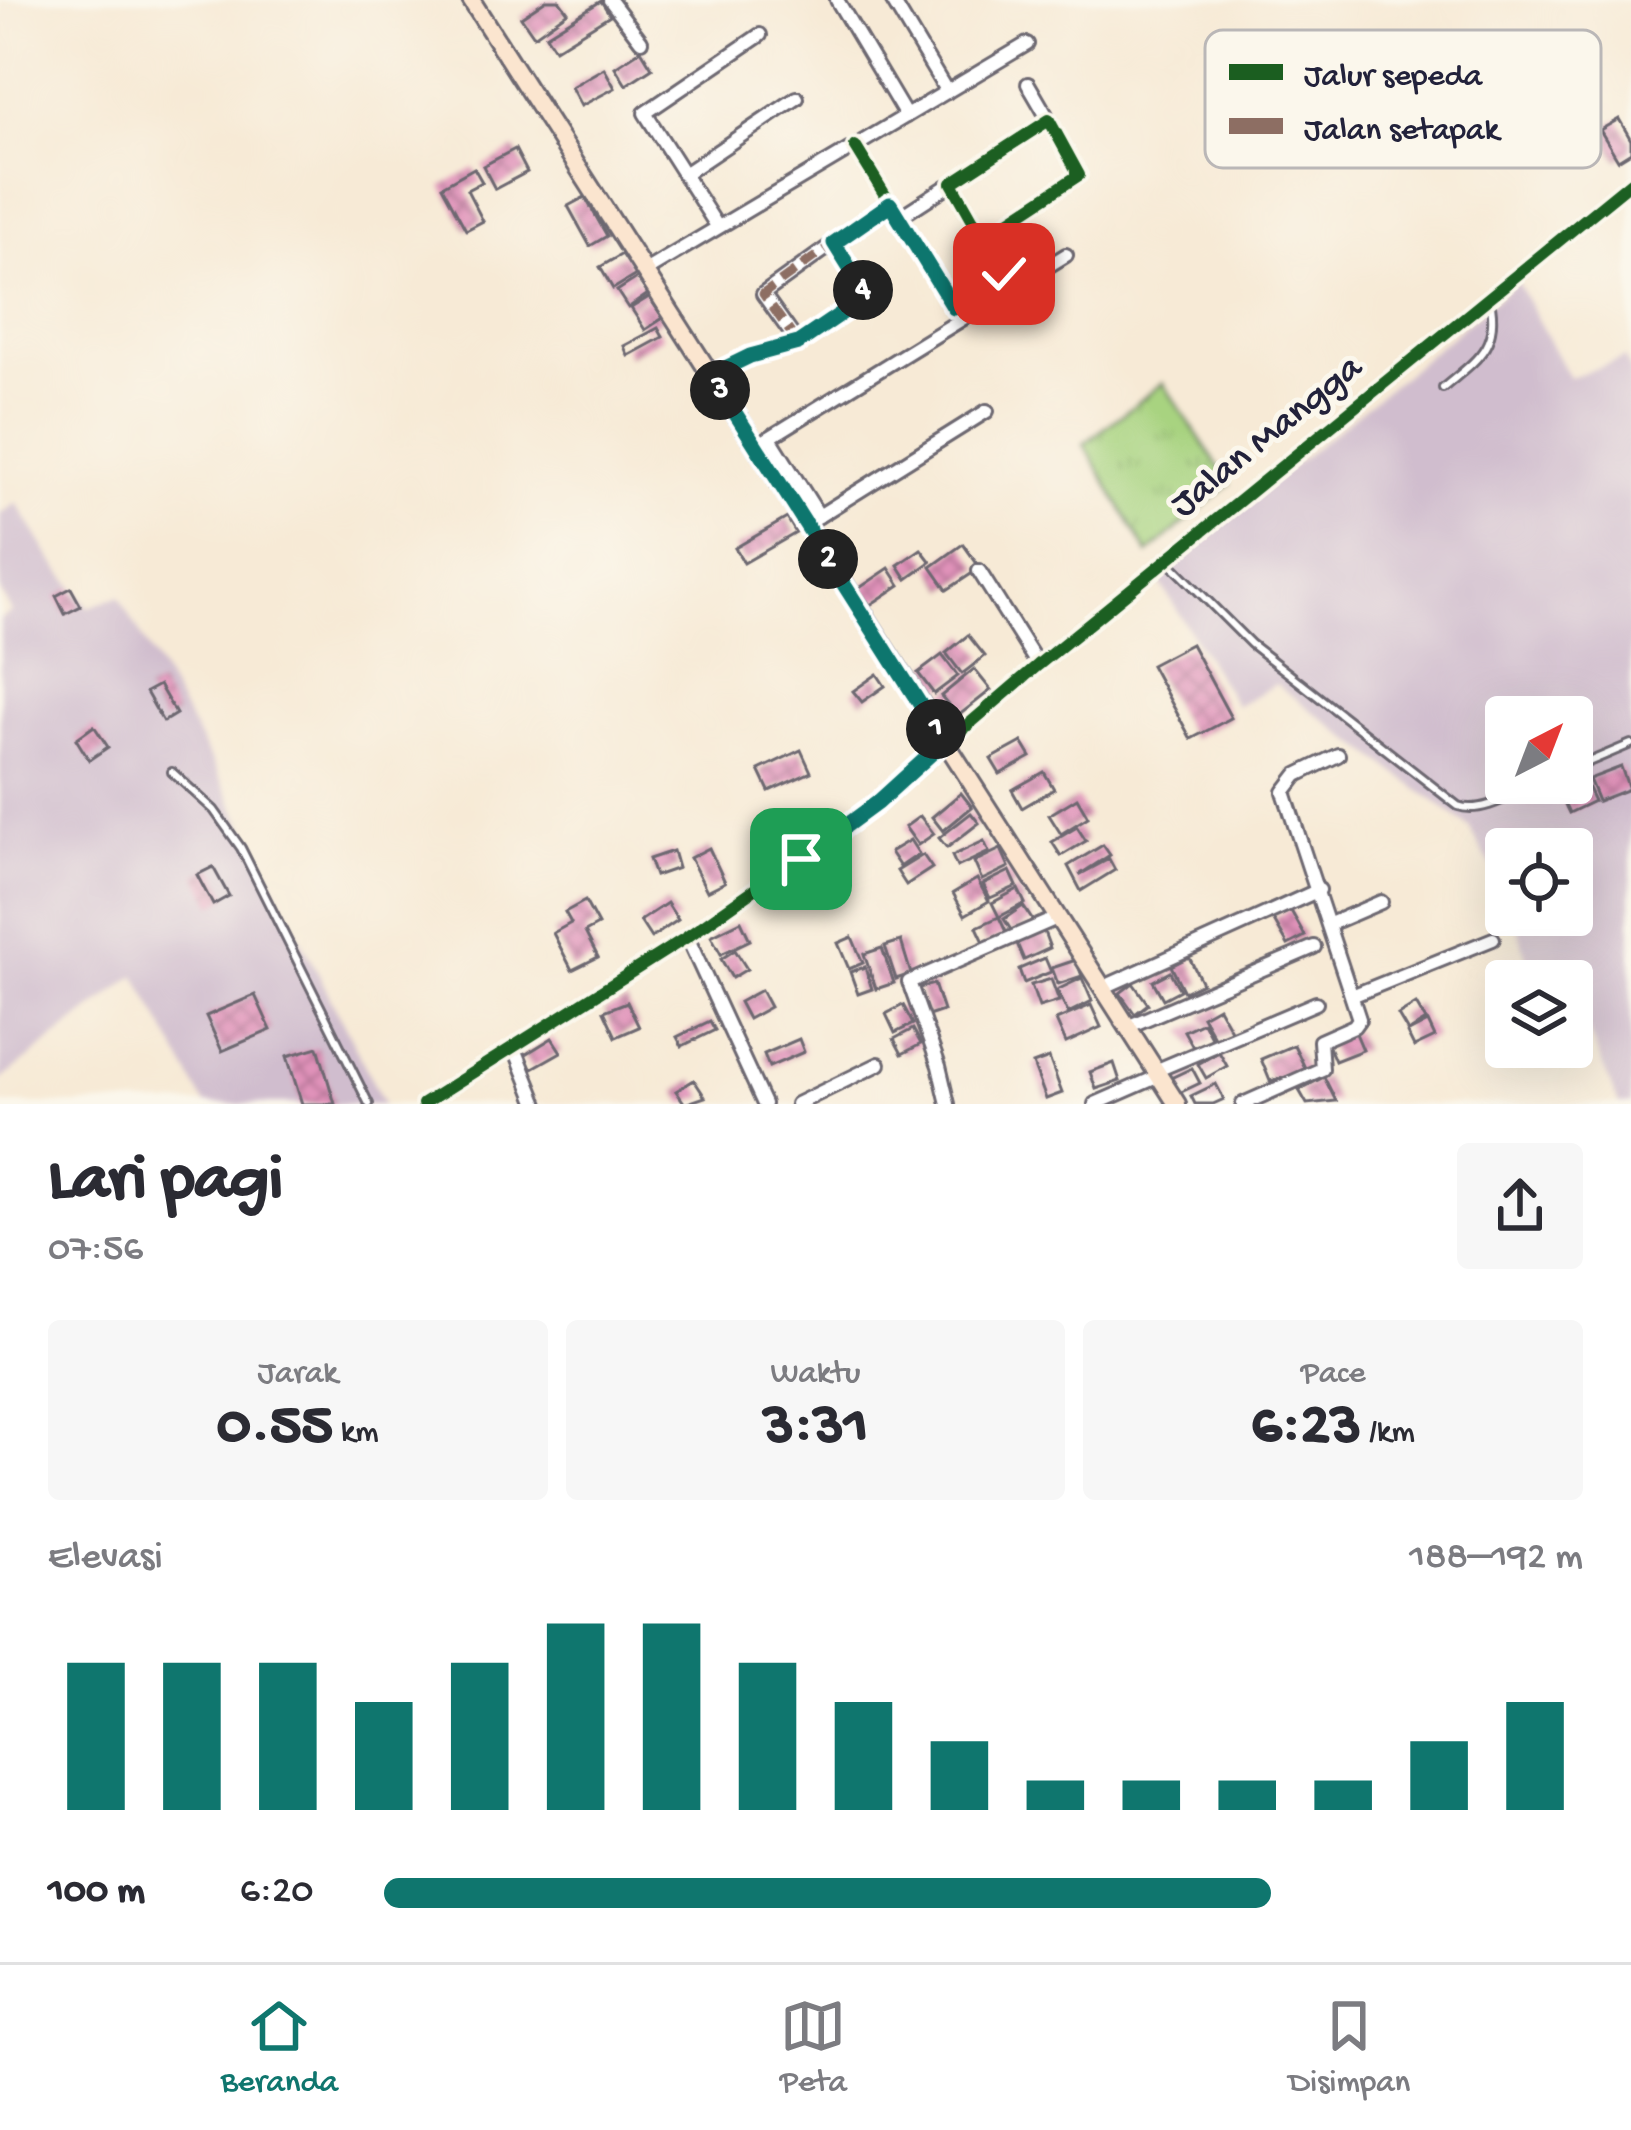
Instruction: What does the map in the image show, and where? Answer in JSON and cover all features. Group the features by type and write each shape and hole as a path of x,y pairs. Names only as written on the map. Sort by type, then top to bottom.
{"main road":[{"path":"472,0 711,375 763,442 944,742 1177,1104"}],"street":[{"path":"610,0 641,40"},
{"path":"837,0 906,116"},
{"path":"892,0 947,92"},
{"path":"717,226 645,113 760,35"},
{"path":"646,271 1028,44"},
{"path":"983,238 1079,175 1028,84"},
{"path":"684,174 797,98"},
{"path":"898,218 1049,120"},
{"path":"855,146 954,308 1004,274 952,183"},
{"name":"Jalan Mangga","path":"423,1104 687,938 877,803 1037,665 1631,182"},
{"path":"798,343 763,294 890,204"},
{"path":"711,375 750,356 798,343 867,296 834,243"},
{"path":"763,442 1066,255"},
{"path":"812,520 987,411"},
{"path":"979,571 1037,665"},
{"path":"1243,1104 1322,1069 1319,1041 1358,1022 1354,995 1284,790 1298,775 1338,754"},
{"path":"1102,988 1319,890"},
{"path":"1330,923 1381,902"},
{"path":"948,1104 909,982 1057,918"},
{"path":"687,938 764,1104"},
{"path":"1354,995 1492,939"},
{"path":"1127,1027 1314,947"},
{"path":"1095,1104 1316,1003"},
{"path":"514,1046 537,1104"},
{"path":"796,1104 879,1064"}],"lane":[{"path":"1443,388 1487,347 1495,326 1489,297"},
{"path":"1167,560 1251,644 1458,806 1467,810 1488,804"},
{"path":"1593,760 1631,744"},
{"path":"172,772 214,810 241,848 369,1104"}],"shaded area":[{"path":"1517,282 1569,378 1625,358 1631,373 1631,1104 1619,1104 1593,1043 1593,960 1527,960 1520,936 1593,936 1593,828 1485,828 1485,856 1469,827 1276,684 1236,706 1157,578"},
{"path":"17,503 52,560 89,607 119,596 212,762 384,1104 205,1104 136,975 0,1081 0,619 12,612 0,591 0,514"}],"green space":[{"path":"1163,383 1230,484 1148,554 1084,444"}],"building":[{"path":"546,0 559,0 568,12 534,36 521,17"},
{"path":"601,1 610,15 555,49 546,35"},
{"path":"641,50 652,68 626,85 615,67"},
{"path":"604,68 615,88 581,106 571,87"},
{"path":"1619,119 1631,140 1631,152 1618,160 1601,129"},
{"path":"515,149 527,172 495,189 483,166"},
{"path":"474,168 482,182 467,190 483,221 466,230 442,186"},
{"path":"585,197 607,236 590,246 568,206"},
{"path":"624,253 636,275 613,289 600,267"},
{"path":"637,278 648,294 628,308 617,291"},
{"path":"649,297 663,318 645,330 631,308"},
{"path":"658,328 663,337 628,356 624,346"},
{"path":"787,518 796,533 744,563 735,548"},
{"path":"963,544 980,568 947,590 931,567"},
{"path":"921,549 931,562 907,579 898,565"},
{"path":"889,568 900,585 870,605 858,589"},
{"path":"71,588 81,606 65,614 56,596"},
{"path":"968,635 985,656 962,674 946,653"},
{"path":"1191,644 1231,718 1191,739 1151,665"},
{"path":"942,655 958,676 934,694 918,673"},
{"path":"974,669 991,690 958,716 941,696"},
{"path":"877,674 885,686 862,702 853,691"},
{"path":"159,685 176,714 163,722 146,692"},
{"path":"94,726 108,747 89,760 76,739"},
{"path":"1022,742 1031,757 1000,774 991,759"},
{"path":"801,750 811,772 769,791 759,770"},
{"path":"1621,767 1629,789 1598,801 1593,778"},
{"path":"1044,772 1054,789 1022,808 1012,790"},
{"path":"961,793 972,807 943,831 932,817"},
{"path":"1077,798 1088,817 1061,834 1049,815"},
{"path":"1565,804 1588,804 1569,813"},
{"path":"971,813 979,823 947,848 939,838"},
{"path":"920,816 934,834 918,845 905,827"},
{"path":"1077,827 1086,841 1061,856 1052,842"},
{"path":"910,840 919,854 900,867 890,852"},
{"path":"984,841 989,852 957,867 952,856"},
{"path":"1103,845 1110,855 1079,875 1109,859 1115,870 1081,891 1068,866"},
{"path":"709,848 725,882 707,891 690,858"},
{"path":"1001,849 1009,867 982,880 974,862"},
{"path":"673,851 678,868 655,876 649,859"},
{"path":"923,855 932,868 906,885 897,871"},
{"path":"213,867 229,896 213,905 197,875"},
{"path":"1010,871 1017,886 990,898 983,884"},
{"path":"977,879 989,901 965,915 953,893"},
{"path":"1018,889 1025,903 999,917 992,903"},
{"path":"585,901 598,925 585,932 598,957 572,970 553,933 571,923 565,912"},
{"path":"667,903 678,920 651,938 640,921"},
{"path":"1023,906 1033,921 1013,933 1004,919"},
{"path":"1290,909 1305,936 1288,945 1273,919"},
{"path":"999,917 1007,934 985,944 977,927"},
{"path":"741,921 750,940 721,954 711,936"},
{"path":"1043,929 1050,948 1024,960 1016,941"},
{"path":"852,937 863,963 849,969 838,943"},
{"path":"901,941 911,974 896,979 885,946"},
{"path":"882,948 894,983 876,989 864,954"},
{"path":"735,950 747,969 732,978 721,959"},
{"path":"1189,957 1202,983 1184,992 1171,966"},
{"path":"1045,958 1051,972 1024,983 1019,969"},
{"path":"1076,960 1082,976 1058,984 1052,968"},
{"path":"865,967 872,989 858,994 850,972"},
{"path":"1170,972 1180,990 1163,999 1153,981"},
{"path":"1082,978 1092,1001 1068,1013 1057,990"},
{"path":"1051,979 1059,1001 1039,1007 1031,985"},
{"path":"1133,983 1148,1004 1135,1014 1120,993"},
{"path":"934,984 943,1011 928,1016 919,988"},
{"path":"761,990 770,1007 748,1019 739,1002"},
{"path":"255,995 271,1030 222,1051 206,1016"},
{"path":"627,1002 639,1027 616,1037 604,1011"},
{"path":"1416,1004 1426,1021 1408,1032 1398,1015"},
{"path":"903,1005 913,1024 895,1033 886,1014"},
{"path":"1091,1005 1101,1027 1066,1043 1056,1020"},
{"path":"1218,1007 1232,1032 1216,1041 1202,1016"},
{"path":"710,1021 715,1030 682,1046 677,1037"},
{"path":"1203,1022 1212,1039 1194,1049 1184,1031"},
{"path":"1428,1022 1435,1037 1414,1047 1407,1033"},
{"path":"913,1029 921,1044 902,1054 894,1039"},
{"path":"1355,1031 1363,1050 1335,1061 1327,1042"},
{"path":"552,1038 561,1052 531,1069 523,1056"},
{"path":"799,1039 804,1052 769,1067 764,1054"},
{"path":"1294,1045 1307,1072 1270,1081 1261,1059"},
{"path":"318,1047 335,1104 302,1104 287,1056"},
{"path":"1219,1052 1227,1066 1206,1078 1198,1064"},
{"path":"1049,1058 1062,1093 1046,1099 1033,1064"},
{"path":"1114,1063 1120,1081 1096,1089 1090,1072"},
{"path":"1192,1068 1200,1083 1179,1093 1171,1078"},
{"path":"1324,1077 1336,1101 1307,1104 1299,1090"},
{"path":"694,1080 705,1097 685,1104 676,1091"},
{"path":"1216,1084 1224,1099 1195,1104 1191,1096"}],"marked path":[{"path":"711,375 750,356 798,343 867,296 834,243 889,204"},
{"path":"798,343 763,294 834,243"}],"cycle path":[{"path":"855,146 954,308 1004,275 952,183 1049,120 1079,175 983,238"},
{"path":"423,1104 687,937 877,803 1038,665 1631,182"}],"route":[{"path":"801,859 877,803 944,742 711,375 750,356 798,343 867,296 834,243 890,204 954,308 1004,274"}]}
